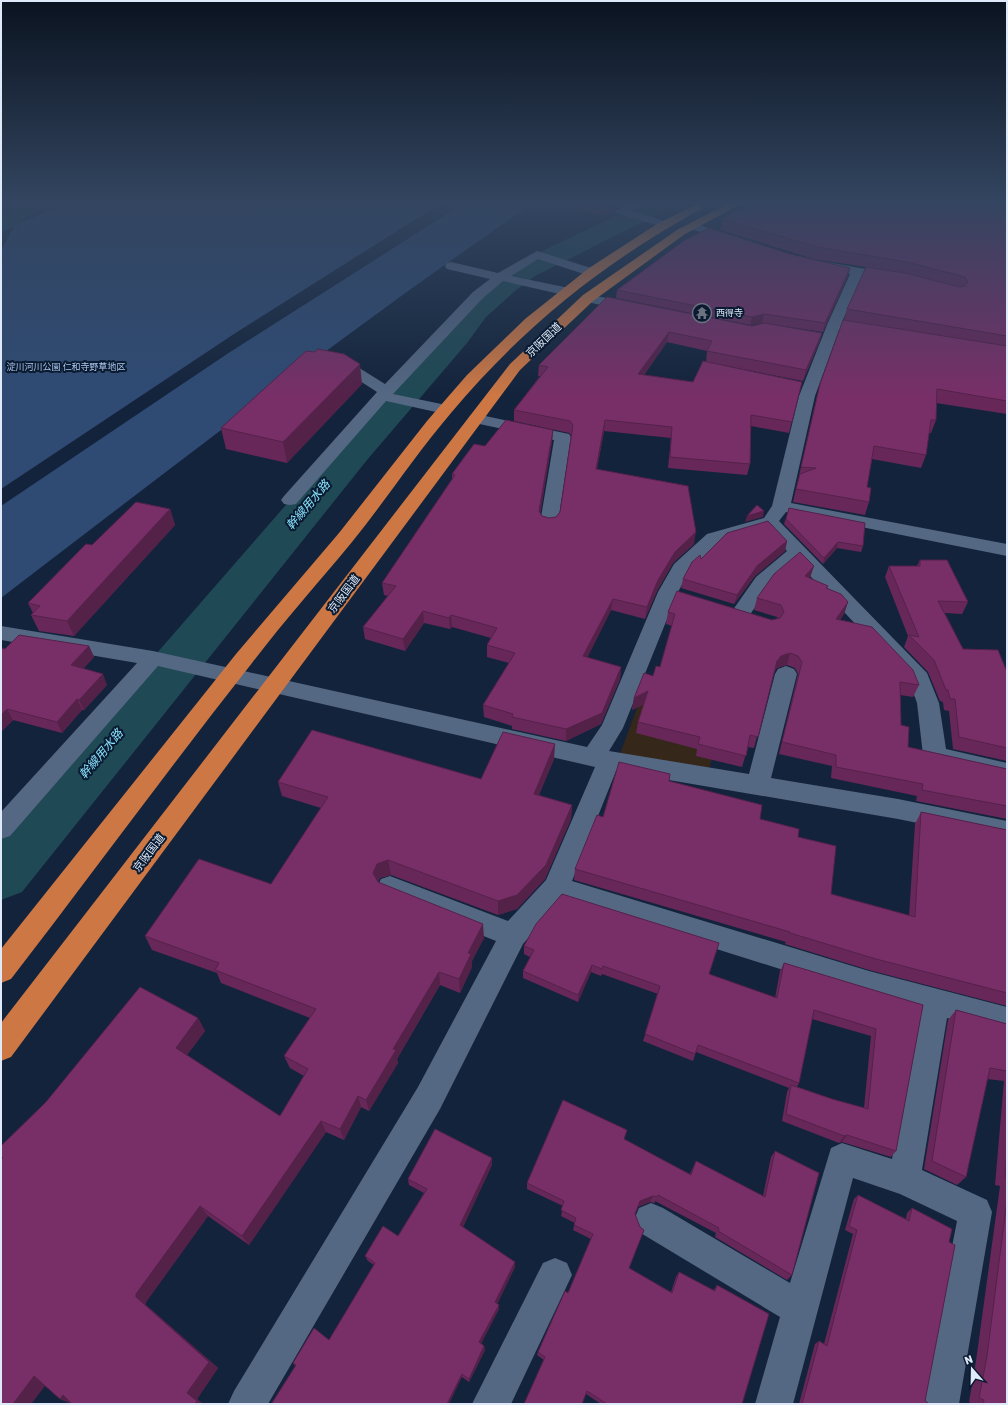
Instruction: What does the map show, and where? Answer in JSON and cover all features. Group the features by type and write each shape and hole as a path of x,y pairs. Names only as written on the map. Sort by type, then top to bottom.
{"highway":[{"name":"京阪国道","path":"1,970 100,845 230,675 349,534 445,409 490,359 564,291 598,266"},
{"name":"京阪国道","path":"1,1047 515,367 588,298 634,266"}],"street":[{"path":"451,266 564,291"},
{"path":"290,500 384,394 478,295 500,277 519,266"},
{"path":"569,266 590,272"},
{"path":"824,266 858,273 903,279"},
{"path":"858,273 826,333 803,387 776,514 798,551 919,678 928,703 935,755 1007,772"},
{"path":"588,298 642,310"},
{"path":"826,333 888,334"},
{"path":"348,367 384,394 445,409"},
{"path":"476,419 563,437 549,523"},
{"path":"247,1404 429,1098 513,935 556,887 612,728 668,592 682,568 714,538 776,514 1007,550"},
{"path":"761,621 732,612 763,580 798,551"},
{"path":"668,592 690,598"},
{"path":"1,633 157,659 601,759 758,784 1007,831"},
{"path":"1,829 157,659"},
{"path":"758,784 786,674"},
{"path":"390,887 513,935"},
{"path":"556,887 869,984 1007,1021"},
{"path":"904,1179 935,1002"},
{"path":"774,1404 842,1159 904,1179 975,1212 940,1404"},
{"path":"650,1220 800,1308"},
{"path":"491,1404 555,1275"}],"shaded area":[{"path":"649,676 731,694 709,769 620,754"}],"green space":[{"name":"淀川河川公園 仁和寺野草地区","path":"1,266 342,266 234,334 1,489"},
{"path":"366,266 443,266 334,345 1,598 1,506 227,354"}],"building":[{"path":"650,266 840,266 850,268 825,323 764,314 752,317 617,290"},
{"path":"921,266 1007,266 1007,336 847,309 866,267 905,273 960,287 965,286 968,282 965,277"},
{"path":"607,297 752,326 764,323 822,333 806,370 707,351 712,341 669,332 638,374 693,382 703,361 802,382 792,422 751,415 750,464 670,457 672,427 605,420 596,469 688,486 696,532 675,552 658,580 647,607 613,599 583,656 621,667 602,713 566,729 512,717 513,714 483,705 515,653 487,645 497,628 451,615 449,618 423,611 403,639 363,627 396,586 382,583 455,475 452,474 474,444 485,446 506,420 553,430 539,511 542,516 549,518 556,517 560,512 573,425 570,421 514,410 548,367 539,365"},
{"path":"843,320 1007,346 1007,401 937,389 936,420 931,420 926,455 874,446 867,487 871,488 869,502 796,489 800,474 816,468 801,467 820,384"},
{"path":"318,349 344,354 360,364 283,442 221,428 306,351 314,352"},
{"path":"136,502 170,509 67,621 31,615 40,606 28,603 86,544 92,545"},
{"path":"757,505 764,511 747,516"},
{"path":"789,508 865,523 863,546 838,542 824,558 786,519"},
{"path":"768,521 787,541 757,566 737,595 683,579 692,562 700,555 701,559 727,533"},
{"path":"800,552 814,566 805,576 828,586 826,588 841,594 848,602 836,619 872,627 913,670 919,685 900,682 901,725 909,727 908,747 1007,769 1007,806 922,790 923,784 836,767 836,755 782,742 802,662 798,656 790,653 781,656 777,661 758,737 750,735 746,756 698,744 700,737 638,722 648,691 634,698 644,673 653,676 656,666 660,667 675,614 668,612 677,591 772,620 780,618 784,612 781,605 757,598 774,574"},
{"path":"920,560 947,560 968,602 938,601 963,649 998,650 1007,672 1007,748 959,737 955,699 950,699 948,690 946,690 934,660 909,635 919,637 889,566 920,566"},
{"path":"19,635 89,646 71,665 103,674 79,700 77,699 57,722 7,709 1,715 1,648 5,649"},
{"path":"312,730 481,779 503,732 555,744 534,794 572,805 546,865 517,895 498,901 388,860 377,864 373,873 378,882 483,924 468,953 471,954 459,979 439,972 393,1049 396,1050 366,1100 358,1096 340,1129 321,1121 242,1236 200,1206 136,1294 136,1297 209,1362 187,1393 197,1401 195,1404 72,1404 63,1395 60,1399 34,1376 13,1404 2,1404 1,1160 3,1158 1,1157 1,1146 46,1102 140,987 198,1018 176,1048 280,1116 308,1069 284,1056 316,1009 215,970 219,963 145,936 199,859 271,884 328,797 278,782"},
{"path":"619,762 670,774 669,781 762,805 760,819 799,829 798,837 836,846 831,894 915,917 921,812 1007,830 1007,993 876,959 790,932 575,869 597,815 603,817"},
{"path":"562,894 719,943 709,974 777,998 784,963 923,1005 896,1151 847,1135 844,1136 786,1114 791,1085 868,1109 876,1029 814,1010 799,1083 698,1045 695,1054 645,1034 660,986 603,966 602,969 592,965 578,995 523,971 534,950 524,946 536,924"},
{"path":"956,1010 1007,1024 1007,1071 990,1068 966,1177 932,1161"},
{"path":"563,1100 627,1130 624,1139 691,1175 696,1161 765,1197 775,1151 819,1173 792,1275 718,1231 719,1228 658,1195 657,1197 653,1196 640,1201 635,1214 640,1227 644,1230 629,1268 672,1293 679,1272 715,1291 717,1285 769,1314 742,1404 607,1404 587,1391 582,1404 524,1404 545,1357 538,1352 565,1291 568,1293 593,1234 574,1225 576,1218 561,1210 564,1201 527,1183"},
{"path":"435,1129 492,1158 460,1225 515,1262 495,1302 499,1305 479,1342 484,1346 469,1379 462,1374 447,1404 273,1404 272,1403 296,1365 293,1363 314,1328 329,1340 375,1263 365,1256 383,1226 398,1236 427,1189 408,1179"},
{"path":"1007,1150 1007,1177 1005,1177"},
{"path":"858,1195 909,1221 912,1208 952,1229 949,1242 955,1245 925,1401 928,1404 802,1404 819,1341 827,1346 857,1230 849,1226"},
{"path":"1007,1200 1007,1404 983,1404 984,1400 979,1398 987,1356"}],"waterway":[{"name":"幹線用水路","path":"1,874 353,452 456,336 475,310 504,285 534,266"}],"place":[{"name":"西得寺","path":"702,313"}]}
